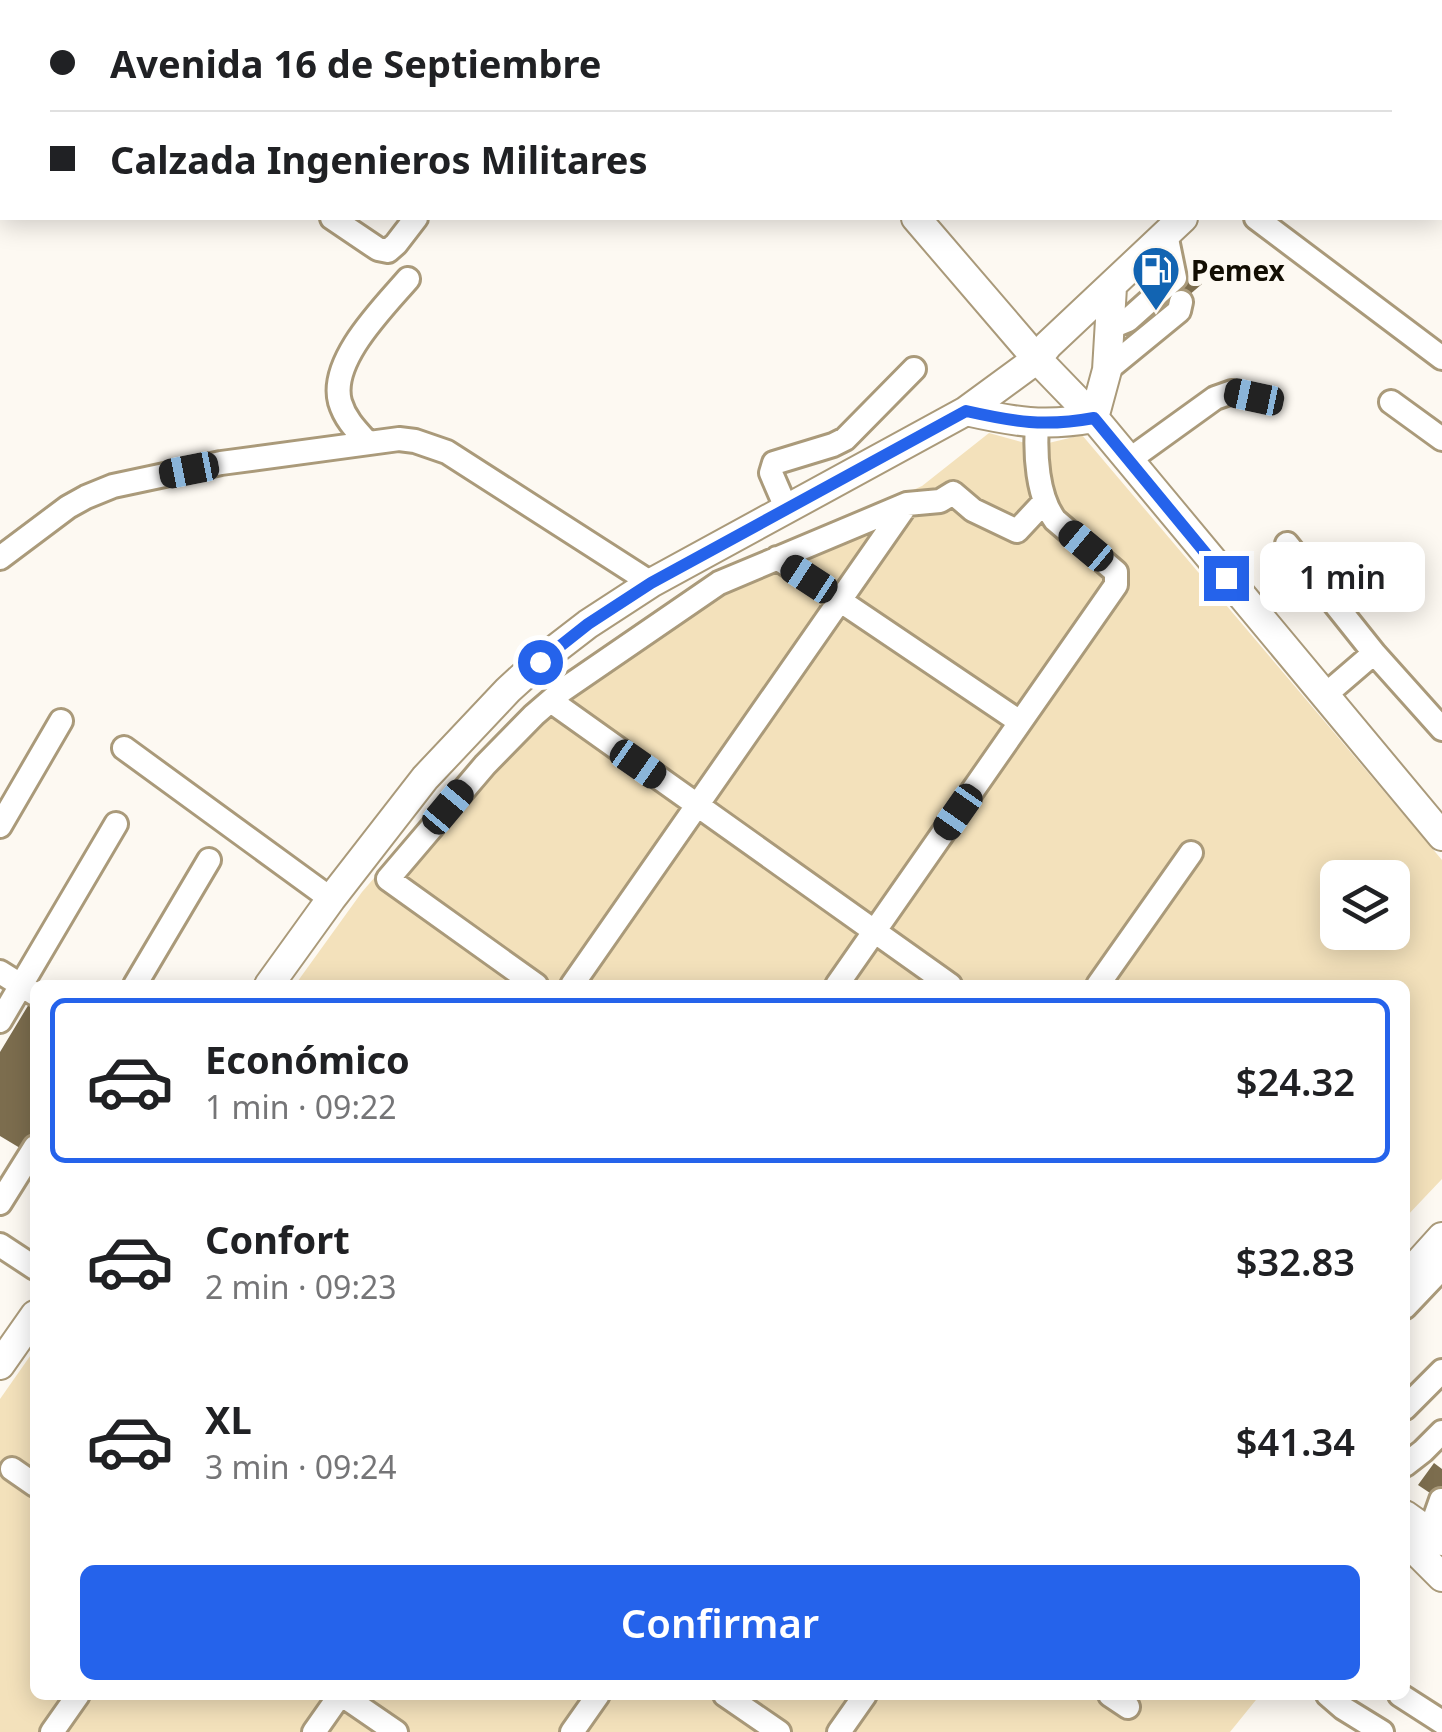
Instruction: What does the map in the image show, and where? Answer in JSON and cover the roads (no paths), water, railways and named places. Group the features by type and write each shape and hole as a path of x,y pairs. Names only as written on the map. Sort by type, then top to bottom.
{"main road":[{"path":"918,220 1096,410 1442,836"},
{"path":"939,220 1043,352"},
{"path":"272,980 425,778 508,690 588,624 651,583 966,411 1043,352 1174,226"},
{"path":"1096,410 1120,324 1112,286"},
{"path":"966,411 1008,421 1062,424 1096,410"},
{"path":"1328,692 1442,818"},
{"path":"1410,1251 1442,1218"},
{"path":"1410,1272 1442,1237"},
{"path":"0,1364 30,1321"},
{"path":"1410,1522 1442,1578"}],"street":[{"path":"335,220 388,251 414,220"},
{"path":"1259,220 1442,358"},
{"path":"1107,370 1179,311 1174,226"},
{"path":"367,442 345,416 338,397 340,378 359,339 408,278"},
{"path":"1131,352 1120,324 1178,289"},
{"path":"787,510 771,474 774,462 844,439 914,369"},
{"path":"1134,457 1215,398 1232,392 1254,397"},
{"path":"1391,402 1442,439"},
{"path":"840,980 1116,585 1116,572 1055,520 1044,501 1037,424"},
{"path":"0,558 68,507 113,486 221,464 400,440 432,445 651,583"},
{"path":"529,980 388,879 485,765 550,702 718,582 907,504 940,501 953,493 973,510 1016,531 1044,501"},
{"path":"575,980 907,504"},
{"path":"1287,544 1374,653 1442,728"},
{"path":"778,558 1020,722"},
{"path":"1328,692 1374,653"},
{"path":"550,702 943,980"},
{"path":"0,826 61,721"},
{"path":"124,748 331,900"},
{"path":"33,980 116,824"},
{"path":"1102,980 1191,854"},
{"path":"138,980 210,860"},
{"path":"0,972 28,989 0,1020"},
{"path":"0,1203 30,1155"},
{"path":"0,1245 30,1265"},
{"path":"1410,1302 1442,1268"},
{"path":"1410,1403 1442,1371"},
{"path":"1423,1460 1442,1432"},
{"path":"12,1469 30,1482"},
{"path":"1425,1543 1441,1500"},
{"path":"52,1732 74,1700"},
{"path":"314,1732 337,1700"},
{"path":"348,1700 396,1732"},
{"path":"572,1732 594,1700"},
{"path":"732,1700 779,1732"},
{"path":"838,1732 861,1700"},
{"path":"1334,1700 1382,1732"},
{"path":"1408,1700 1442,1722"}],"place":[{"name":"Pemex","path":"1156,312"}]}
